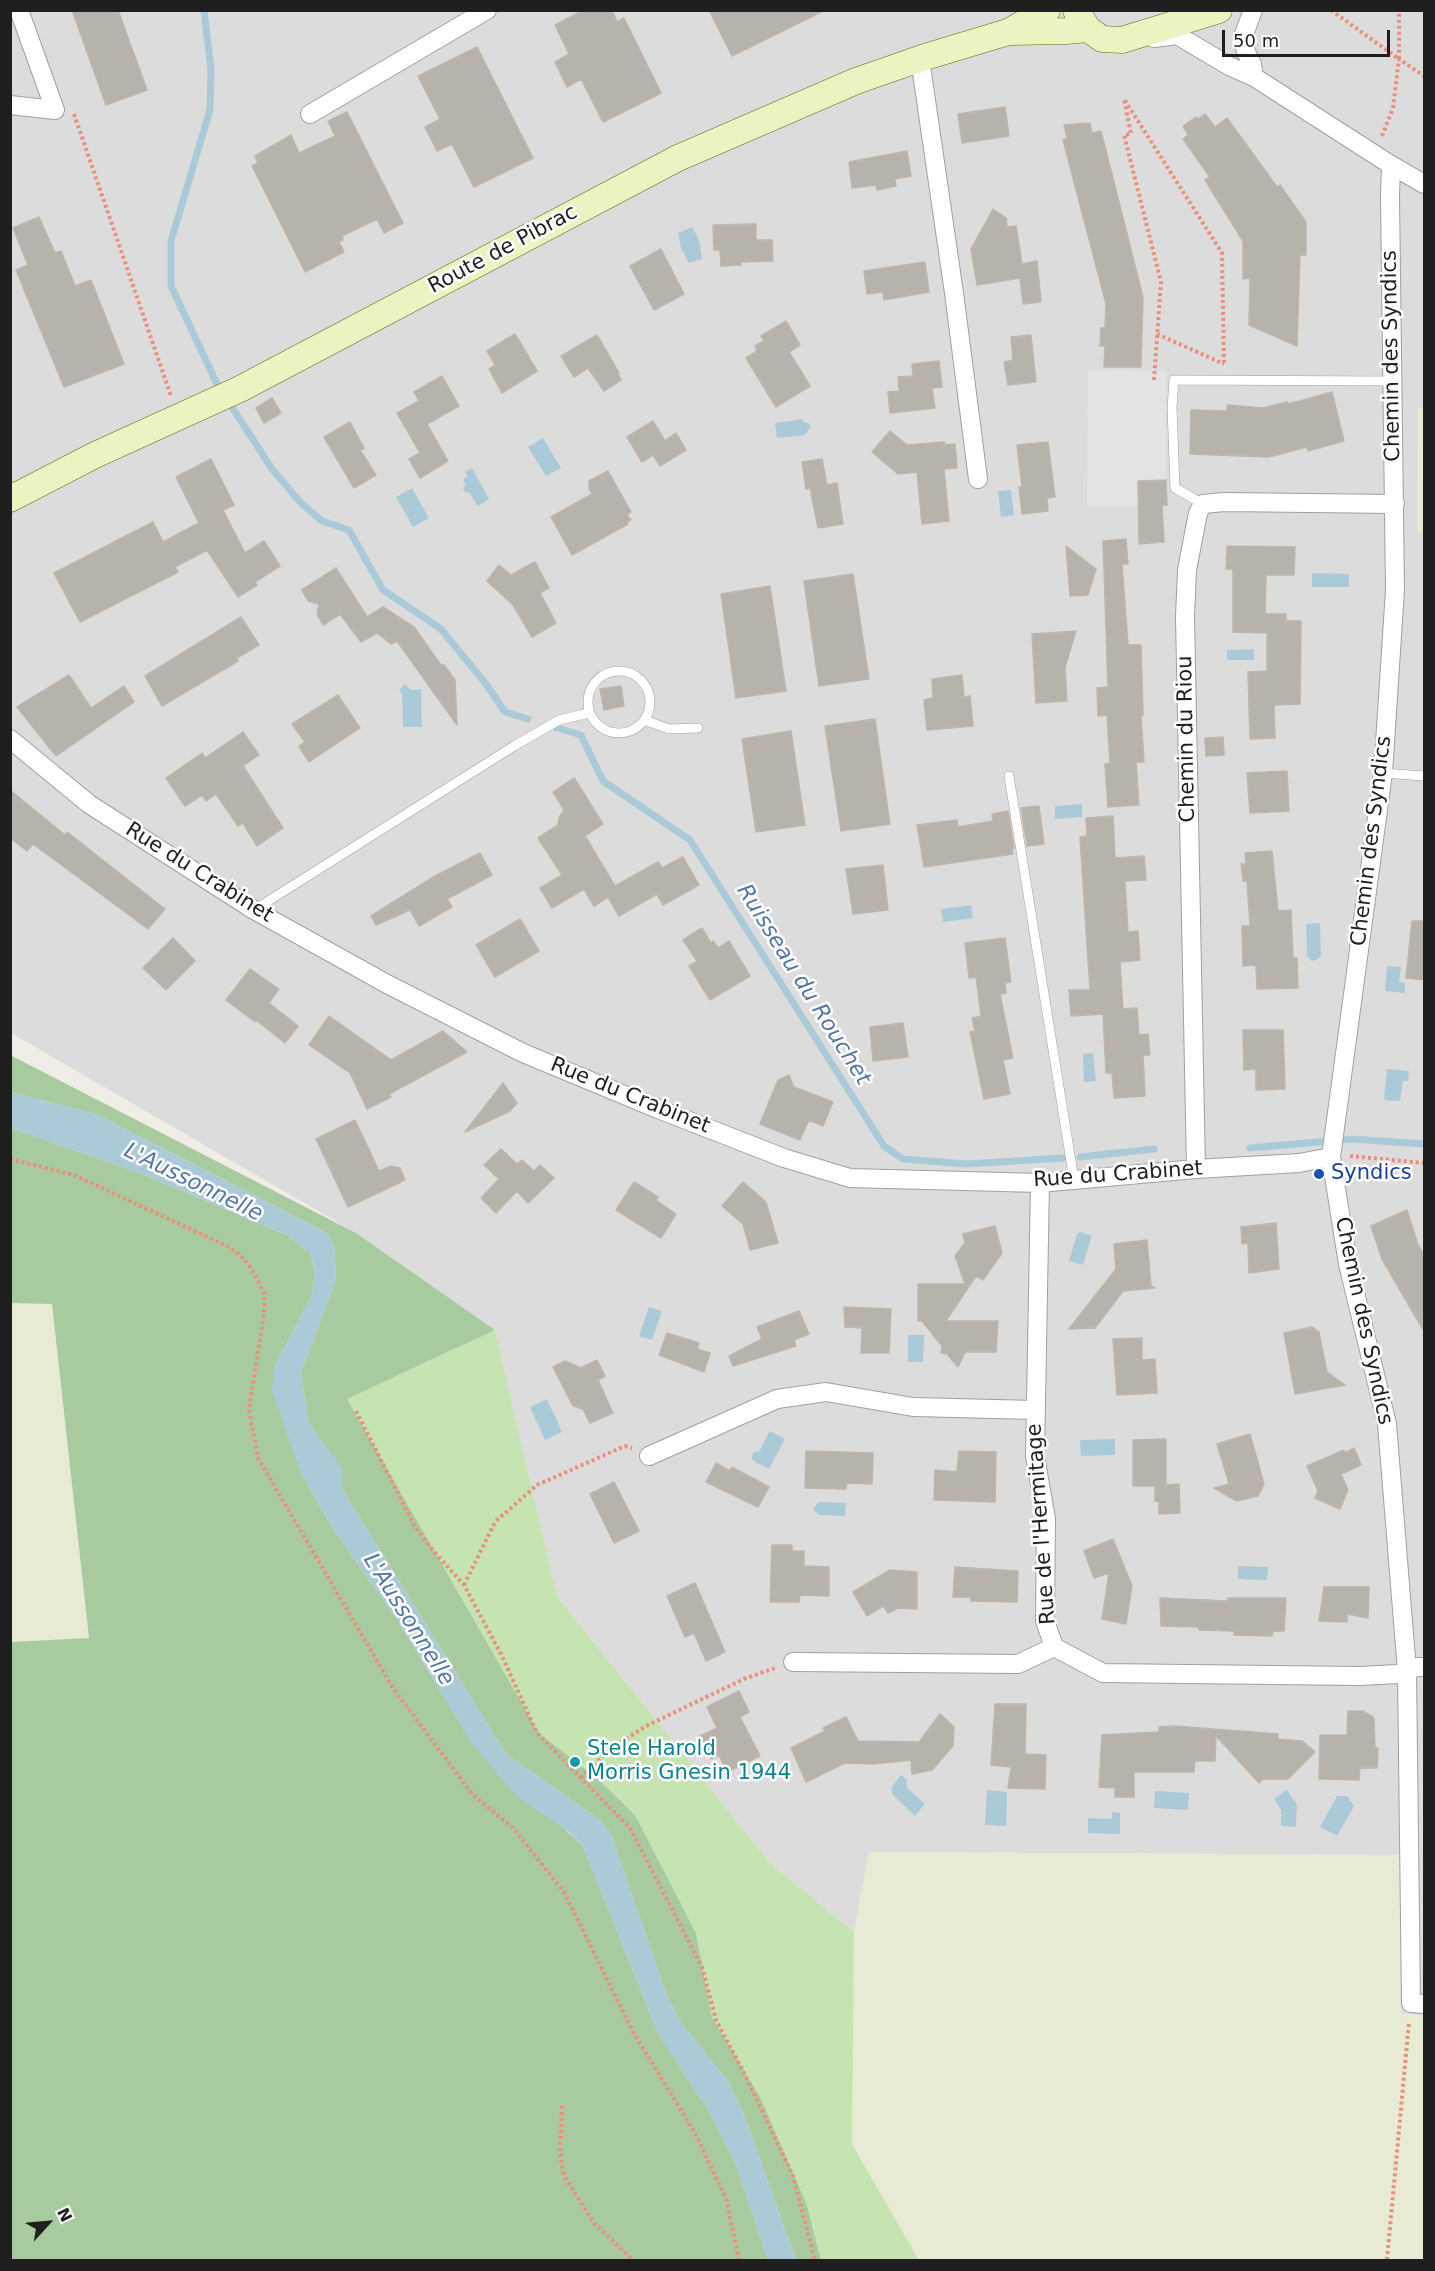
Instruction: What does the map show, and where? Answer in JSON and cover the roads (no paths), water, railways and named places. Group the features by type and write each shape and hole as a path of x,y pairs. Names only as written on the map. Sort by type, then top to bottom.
{"main road":[{"name":"Route de Pibrac","path":"10,499 95,455 240,389 678,158 856,81 1008,32 1047,10"},
{"path":"1082,20 1102,39 1122,40 1219,10"},
{"name":"Route de Pibrac","path":"1008,32 1057,32 1082,20"}],"street":[{"path":"10,105 55,110 20,10"},
{"path":"310,114 487,10"},
{"path":"1253,10 1243,37 1254,77"},
{"path":"1122,40 1177,36 1229,66 1254,77 1391,165 1425,184"},
{"path":"920,59 954,292 978,479"},
{"name":"Chemin des Syndics","path":"1391,165 1395,590 1383,773 1332,1146 1348,1264 1387,1424 1416,1669 1418,2004"},
{"path":"1203,504 1224,502 1395,504"},
{"name":"Chemin du Riou","path":"1196,1169 1185,618 1187,570 1198,513 1203,504"},
{"name":"Rue du Crabinet","path":"10,739 89,804 254,910 387,984 523,1053 784,1158 850,1178 1040,1183 1196,1169 1299,1163 1332,1146"},
{"name":"Rue de l'Hermitage","path":"1040,1183 1035,1456 1046,1519 1045,1621 1054,1647 1103,1673 1359,1676 1398,1674 1416,1669"},
{"path":"649,1456 777,1399 826,1392 913,1407 1035,1410"},
{"path":"793,1662 1018,1664 1054,1647"}],"lane":[{"path":"1203,504 1175,488 1174,380 1392,381"},
{"path":"615,671 634,675 642,682 650,701 644,720 636,728 627,732 607,731 598,725 589,713 588,697 591,688 597,680 615,671"},
{"path":"254,910 514,746 559,720 589,713"},
{"path":"644,720 669,729 698,729"},
{"path":"1383,773 1425,776"},
{"path":"1009,776 1074,1180"}],"water":[{"path":"692,227 699,240 702,259 689,263 681,248 678,233"},
{"path":"803,419 803,422 811,426 805,435 777,438 775,423"},
{"path":"543,438 561,468 546,476 528,447"},
{"path":"472,468 489,499 478,506 469,492 466,493 463,488 466,486 463,479 468,476 465,472"},
{"path":"412,488 429,518 413,527 396,497"},
{"path":"1011,490 1014,515 1001,517 998,491"},
{"path":"1312,573 1349,574 1349,587 1312,587"},
{"path":"1254,649 1254,660 1227,660 1227,650"},
{"path":"405,684 411,690 421,689 422,727 403,727 402,694 399,690"},
{"path":"1082,804 1082,817 1055,819 1055,806"},
{"path":"971,905 973,918 943,922 941,909"},
{"path":"1320,923 1321,956 1312,961 1307,956 1306,924"},
{"path":"1387,966 1401,967 1399,982 1405,983 1405,993 1385,991"},
{"path":"1093,1053 1096,1081 1084,1082 1083,1054"},
{"path":"1387,1069 1409,1071 1408,1081 1403,1081 1400,1101 1384,1100"},
{"name":"L'Aussonnelle","path":"11,1092 98,1115 306,1222 326,1233 334,1243 336,1279 301,1372 308,1422 343,1470 341,1487 506,1754 596,1817 610,1832 667,1996 679,2020 728,2082 742,2109 796,2260 768,2260 735,2162 707,2108 659,2035 583,1846 568,1831 516,1796 472,1743 395,1616 333,1529 302,1475 272,1391 274,1368 312,1295 315,1273 310,1253 287,1235 137,1172 11,1128"},
{"path":"1080,1232 1090,1235 1091,1238 1083,1265 1069,1261 1077,1234"},
{"path":"649,1307 662,1311 652,1340 639,1336"},
{"path":"908,1335 924,1335 923,1362 908,1362"},
{"path":"547,1399 562,1432 545,1440 530,1407"},
{"path":"770,1431 785,1439 769,1469 751,1457 754,1452 759,1452"},
{"path":"1115,1439 1115,1455 1081,1456 1080,1440"},
{"path":"819,1502 846,1503 845,1516 819,1515 813,1509"},
{"path":"1238,1566 1268,1567 1267,1580 1238,1579"},
{"path":"901,1775 907,1780 907,1788 925,1804 915,1816 892,1794 892,1787"},
{"path":"987,1790 1007,1792 1006,1826 985,1825"},
{"path":"1287,1790 1297,1805 1296,1827 1281,1826 1281,1810 1274,1799"},
{"path":"1155,1791 1189,1793 1188,1810 1154,1808"},
{"path":"1337,1796 1347,1796 1354,1806 1337,1836 1320,1827"},
{"path":"1112,1812 1120,1813 1120,1834 1088,1833 1088,1818 1112,1819"}],"waterway":[{"name":"Ruisseau du Rouchet","path":"204,10 211,70 210,110 171,241 171,286 217,384"},
{"name":"Ruisseau du Rouchet","path":"232,407 272,469 301,503 322,521 349,530 383,590 441,629 486,684 505,712 528,719"},
{"name":"Ruisseau du Rouchet","path":"557,728 581,735 603,781 690,840 884,1146 903,1159 966,1164 1063,1158"},
{"name":"Ruisseau du Rouchet","path":"1250,1148 1352,1139 1424,1144"},
{"name":"Ruisseau du Rouchet","path":"1080,1157 1154,1149"}],"place":[{"name":"Syndics","path":"1319,1174"},
{"name":"Stele Harold Morris Gnesin 1944","path":"575,1762"}]}
